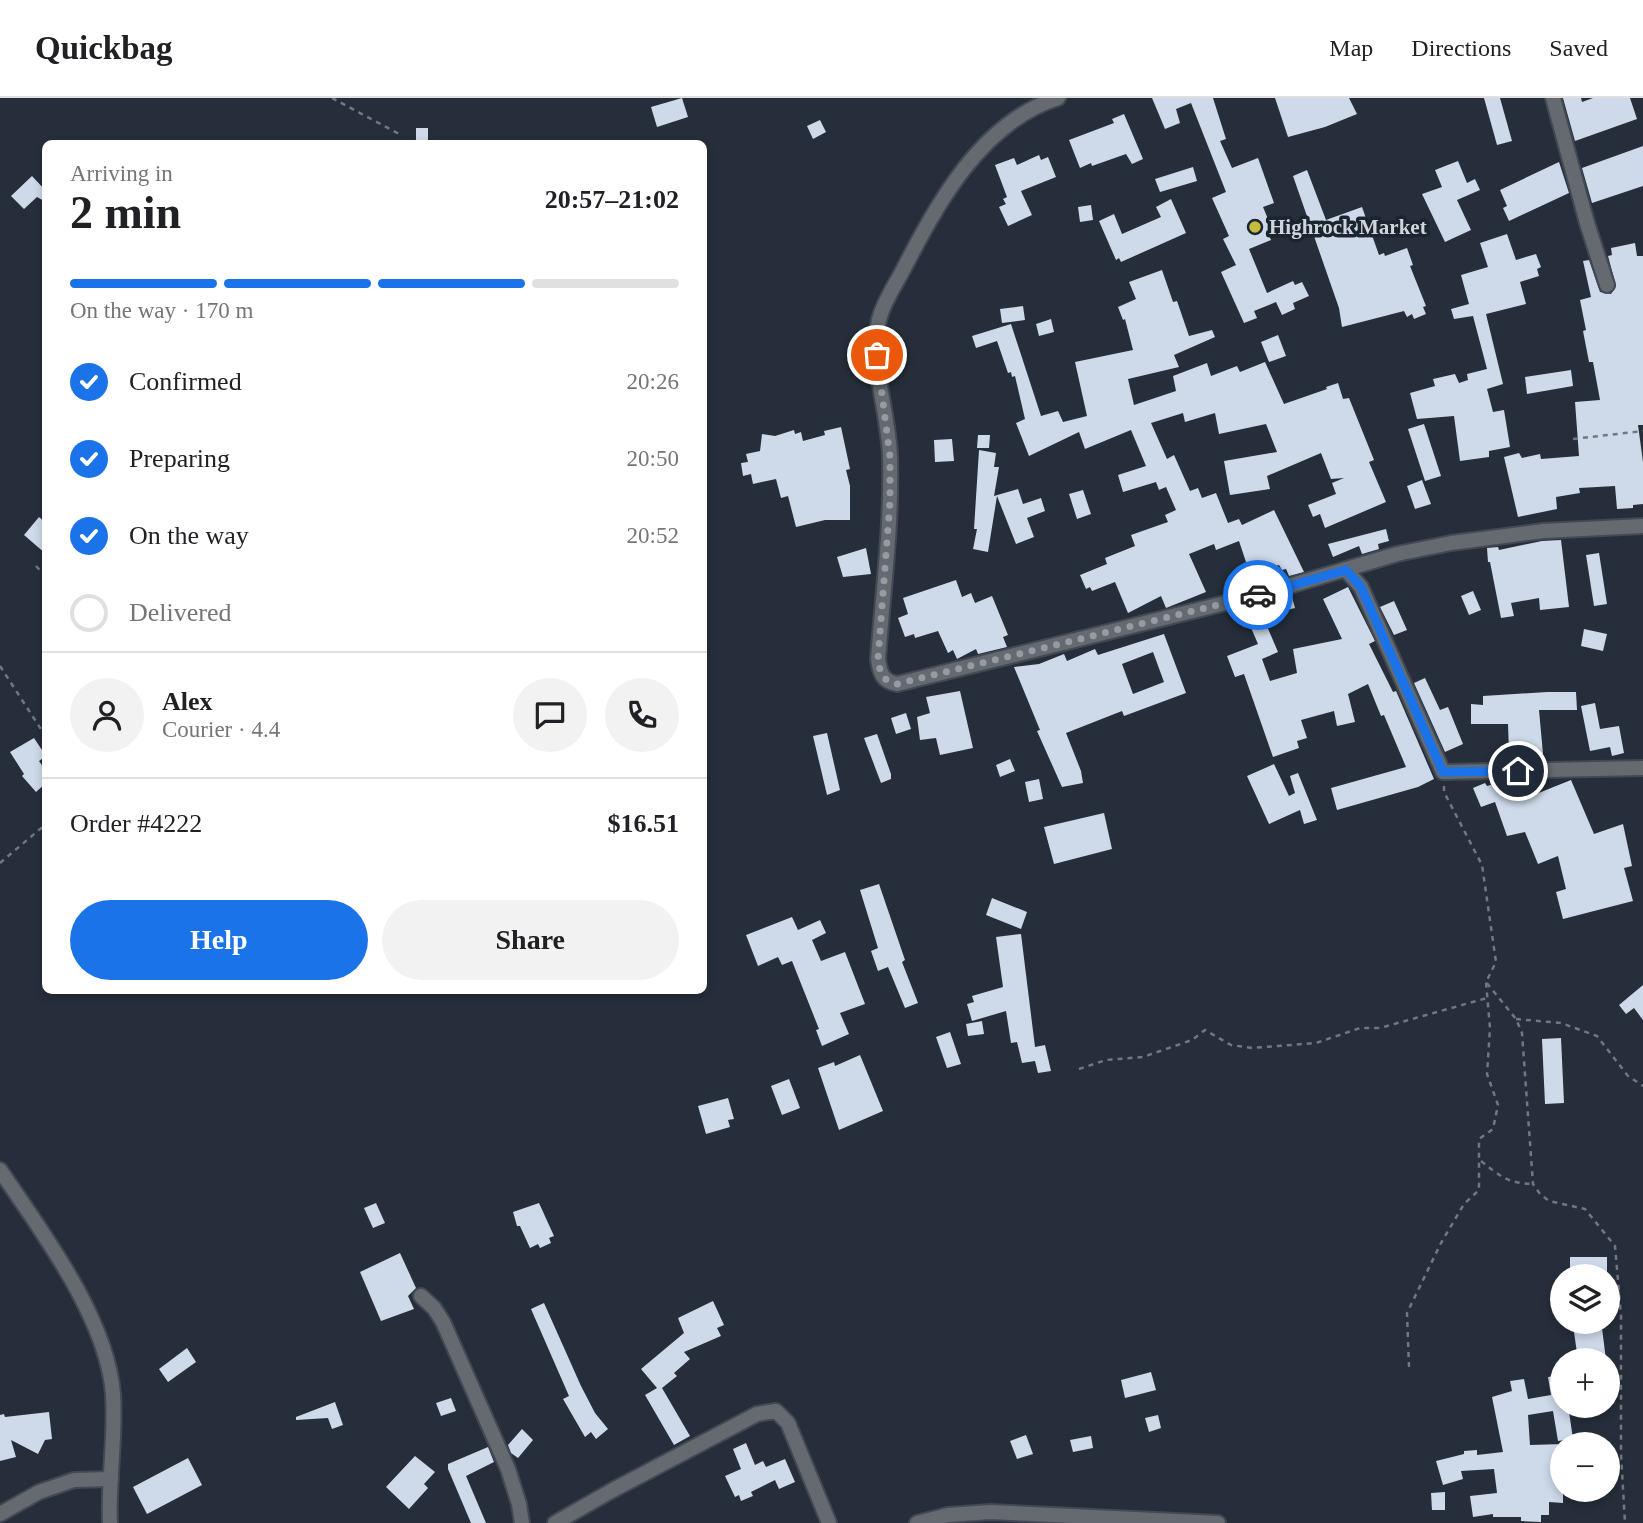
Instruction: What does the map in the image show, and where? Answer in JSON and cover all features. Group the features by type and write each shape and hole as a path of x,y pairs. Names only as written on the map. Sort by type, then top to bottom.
{"street":[{"path":"1058,98 1015,118 1001,129 964,169 926,227 879,318 877,355 890,457 890,502 878,659 881,676 897,684 1262,594 1397,554 1487,537 1643,526"},
{"path":"1553,98 1607,285"},
{"path":"1346,570 1361,587 1443,772 1643,768"},
{"path":"0,1170 62,1262 98,1334 113,1392 110,1523"},
{"path":"421,1296 434,1308 443,1322 508,1469 522,1523"},
{"path":"555,1523 757,1414 776,1410 788,1423 829,1523"},
{"path":"0,1514 38,1492 74,1480 111,1479"},
{"path":"917,1523 947,1515 990,1512 1217,1523"}],"path":[{"path":"332,98 401,135"},
{"path":"1573,439 1643,431"},
{"path":"36,566 42,573"},
{"path":"0,666 42,729"},
{"path":"1409,1367 1407,1313 1464,1204 1479,1190 1479,1139 1493,1129 1498,1105 1487,1074 1490,1028 1486,982 1496,962 1482,865 1444,792 1443,772"},
{"path":"0,863 42,827"},
{"path":"1486,982 1516,1019 1522,1033 1533,1184 1549,1201 1585,1209 1615,1246 1621,1315 1621,1454 1625,1523"},
{"path":"1079,1069 1106,1059 1143,1057 1192,1040 1205,1030 1231,1045 1252,1048 1316,1043 1360,1028 1380,1028 1487,998"},
{"path":"1516,1019 1561,1023 1597,1036 1628,1076 1643,1086"},
{"path":"1479,1159 1504,1180 1533,1184"}],"building":[{"path":"682,98 688,117 657,127 651,107"},
{"path":"1152,98 1213,98 1226,139 1220,141 1232,168 1258,158 1274,203 1263,207 1273,231 1268,233 1271,240 1249,249 1267,293 1293,281 1295,285 1302,282 1309,296 1293,303 1295,309 1282,315 1276,302 1254,311 1257,318 1244,323 1221,272 1236,265 1223,239 1229,236 1212,198 1226,192 1191,103 1176,109 1180,123 1165,129"},
{"path":"1275,98 1349,98 1357,114 1325,127 1288,137"},
{"path":"1484,98 1500,98 1512,141 1497,145"},
{"path":"1563,98 1581,98 1582,102 1593,98 1630,98 1637,119 1575,141"},
{"path":"1124,114 1143,159 1132,164 1126,154 1080,168 1069,140 1114,123 1112,119"},
{"path":"820,120 826,132 813,139 807,126"},
{"path":"416,128 428,128 428,140 416,140"},
{"path":"1643,146 1643,186 1592,203 1582,168"},
{"path":"1039,155 1041,160 1048,157 1056,177 1021,191 1032,215 1008,226 999,207 1006,204 1003,199 1007,197 995,165 1014,158 1017,165"},
{"path":"1458,161 1467,183 1475,179 1480,190 1457,200 1471,230 1445,242 1422,194 1442,187 1435,170"},
{"path":"1559,162 1569,193 1509,221 1503,208 1507,206 1500,190"},
{"path":"1193,167 1197,181 1160,192 1155,179"},
{"path":"1307,170 1326,220 1362,207 1379,255 1384,253 1385,256 1407,248 1413,265 1410,266 1426,306 1423,307 1426,314 1414,319 1412,314 1407,317 1404,311 1342,327 1339,308 1293,176"},
{"path":"32,176 42,187 42,200 37,197 24,209 11,196"},
{"path":"1171,199 1186,233 1121,262 1119,258 1116,260 1099,221 1114,214 1122,234 1161,217 1156,207"},
{"path":"1091,205 1093,220 1080,222 1078,207"},
{"path":"1507,234 1516,260 1536,254 1541,267 1537,269 1539,276 1520,282 1526,304 1486,314 1503,384 1487,389 1493,412 1504,410 1510,447 1489,451 1489,457 1460,461 1454,416 1417,419 1410,393 1435,386 1433,379 1455,374 1459,383 1468,380 1467,374 1487,369 1473,316 1454,319 1451,309 1469,304 1461,275 1488,267 1480,243"},
{"path":"1635,243 1637,256 1643,256 1643,425 1638,425 1643,462 1643,504 1617,509 1615,486 1579,488 1580,493 1556,497 1557,509 1518,517 1504,457 1519,453 1522,458 1540,454 1541,459 1579,456 1575,402 1600,400 1593,362 1589,362 1583,331 1586,330 1580,300 1591,297 1583,261 1589,260 1600,292 1611,294 1616,286 1608,256 1612,255 1611,248"},
{"path":"1162,270 1173,302 1177,301 1189,336 1212,330 1215,337 1174,355 1179,367 1128,379 1134,405 1176,391 1173,376 1207,363 1211,376 1237,366 1240,372 1265,362 1284,404 1338,383 1343,399 1349,398 1374,460 1369,462 1386,502 1325,528 1320,514 1313,517 1308,505 1336,494 1332,483 1344,478 1331,479 1321,453 1267,476 1270,489 1230,495 1224,461 1277,452 1266,424 1219,434 1215,413 1185,422 1183,413 1151,423 1167,459 1174,455 1190,491 1198,488 1202,498 1216,493 1228,523 1239,519 1242,525 1274,510 1304,572 1289,576 1286,569 1282,570 1279,565 1250,574 1239,541 1216,550 1214,544 1189,554 1206,592 1166,608 1161,596 1128,613 1115,582 1092,591 1090,587 1086,589 1080,575 1107,564 1105,558 1135,546 1131,535 1168,522 1165,515 1176,510 1166,487 1159,490 1156,482 1123,492 1118,475 1146,466 1131,430 1085,449 1079,432 1029,456 1016,423 1025,419 1015,376 1012,377 1011,372 1008,373 997,341 976,348 972,336 1011,324 1041,416 1058,411 1063,422 1087,416 1075,362 1133,350 1125,319 1123,320 1118,307 1136,299 1129,282"},
{"path":"1023,306 1025,320 1002,323 1000,309"},
{"path":"1051,319 1054,332 1039,336 1036,324"},
{"path":"1278,335 1286,356 1269,362 1261,342"},
{"path":"1571,370 1573,386 1527,394 1525,377"},
{"path":"1424,424 1441,476 1425,481 1408,429"},
{"path":"841,427 850,469 846,470 850,486 850,520 825,520 796,527 788,496 781,498 776,479 753,484 751,474 743,476 741,463 748,462 746,454 760,451 762,434 775,436 794,430 795,434 801,432 803,441 825,435 824,431"},
{"path":"978,435 990,435 989,448 977,448"},
{"path":"952,439 954,461 935,462 934,440"},
{"path":"979,450 996,453 994,467 999,467 994,496 1018,489 1023,504 1041,498 1045,511 1027,518 1034,537 1016,544 997,496 988,552 973,549 977,529 974,529"},
{"path":"1422,480 1431,504 1415,509 1407,486"},
{"path":"1083,490 1091,514 1077,519 1069,494"},
{"path":"39,517 42,520 42,551 24,535"},
{"path":"1386,529 1389,541 1378,544 1379,549 1362,554 1359,546 1333,557 1328,544"},
{"path":"1561,540 1569,607 1540,610 1539,598 1511,603 1514,616 1501,618 1487,548 1498,547 1499,550"},
{"path":"866,548 871,574 843,577 837,557"},
{"path":"1599,553 1607,604 1594,606 1586,555"},
{"path":"956,580 962,597 971,593 975,603 992,596 1008,635 1003,637 1007,647 978,654 976,649 957,659 953,650 948,653 938,631 915,638 914,634 905,637 898,618 908,614 903,598"},
{"path":"1348,587 1375,641 1369,644 1393,692 1396,691 1434,779 1418,787 1337,810 1331,788 1406,767 1368,684 1348,694 1355,722 1337,726 1334,711 1301,720 1307,738 1297,741 1299,748 1273,757 1244,674 1235,677 1227,656 1258,644 1249,623 1263,617 1278,652 1262,659 1270,681 1297,673 1293,649 1342,639 1323,599"},
{"path":"1473,591 1481,610 1469,615 1461,596"},
{"path":"1292,597 1295,608 1243,621 1240,610"},
{"path":"1394,601 1407,630 1394,635 1380,607"},
{"path":"1584,629 1607,634 1603,651 1581,646"},
{"path":"1164,634 1186,693 1124,716 1122,711 1066,733 1083,783 1062,787 1037,731 1040,730 1014,667 1039,664 1064,654 1067,661 1095,649 1098,655","holes":["1153,652 1164,682 1133,694 1122,664"]},
{"path":"1425,678 1440,710 1448,707 1463,744 1445,752 1414,683"},
{"path":"960,691 973,748 940,755 936,738 920,740 917,717 930,713 926,697"},
{"path":"1576,692 1577,710 1539,710 1543,754 1509,752 1508,724 1471,724 1471,704 1483,705 1483,696"},
{"path":"1595,703 1600,729 1619,726 1624,753 1612,756 1610,747 1590,751 1581,706"},
{"path":"906,713 911,729 896,734 891,718"},
{"path":"827,733 840,790 827,795 813,736"},
{"path":"877,734 891,774 891,779 881,783 864,738"},
{"path":"34,738 42,750 42,759 39,761 42,765 42,787 36,792 22,776 24,774 10,752"},
{"path":"1010,759 1015,771 1000,777 996,765"},
{"path":"1274,764 1289,796 1295,793 1290,776 1298,773 1317,820 1304,824 1300,810 1269,824 1247,776"},
{"path":"1039,779 1043,799 1029,802 1025,782"},
{"path":"1571,780 1594,834 1623,824 1632,866 1624,868 1633,901 1563,919 1556,892 1566,889 1558,856 1538,864 1525,832 1507,836 1495,802 1481,807 1473,788 1485,783 1487,786 1503,781 1507,793 1532,783 1536,794"},
{"path":"1104,813 1112,849 1054,864 1044,827"},
{"path":"879,884 905,960 902,962 918,1003 905,1008 888,967 878,971 871,951 878,948 860,890"},
{"path":"992,898 1027,912 1021,929 986,915"},
{"path":"792,917 798,930 820,920 826,933 812,940 821,961 845,952 865,1004 840,1013 849,1034 822,1046 816,1030 819,1029 792,961 782,965 778,957 758,966 746,935"},
{"path":"1021,934 1035,1047 1045,1045 1051,1071 1038,1073 1035,1061 1022,1063 1017,1042 1011,1043 1006,1011 972,1021 967,1004 974,1002 972,996 1003,987 996,937"},
{"path":"1643,985 1643,1020 1634,1008 1626,1014 1619,1005"},
{"path":"982,1021 984,1034 968,1036 966,1024"},
{"path":"950,1032 961,1064 947,1068 936,1037"},
{"path":"1561,1038 1564,1103 1545,1104 1542,1039"},
{"path":"860,1055 883,1111 839,1130 818,1068 834,1062 835,1066"},
{"path":"789,1079 800,1108 782,1115 771,1086"},
{"path":"728,1098 734,1119 728,1120 730,1127 706,1134 698,1106"},
{"path":"376,1203 385,1223 373,1228 364,1208"},
{"path":"539,1203 554,1236 549,1238 551,1243 540,1248 538,1244 530,1248 520,1226 517,1226 513,1212"},
{"path":"400,1253 416,1288 408,1296 414,1309 381,1321 360,1272"},
{"path":"1570,1257 1607,1257 1607,1264 1570,1264"},
{"path":"713,1301 724,1325 717,1328 721,1336 684,1352 690,1359 674,1373 677,1376 662,1388 690,1436 674,1445 645,1395 657,1388 641,1369 684,1333 678,1318"},
{"path":"544,1303 581,1386 595,1413 608,1429 596,1439 591,1432 585,1437 563,1399 569,1396 531,1309"},
{"path":"1574,1334 1603,1334 1604,1348 1576,1348"},
{"path":"187,1348 196,1362 168,1382 159,1369"},
{"path":"1151,1372 1156,1390 1125,1398 1121,1380"},
{"path":"1524,1379 1528,1399 1550,1395 1550,1411 1528,1415 1530,1445 1550,1444 1550,1502 1563,1503 1549,1502 1549,1515 1541,1515 1541,1522 1521,1521 1521,1517 1493,1517 1493,1514 1473,1517 1470,1496 1497,1493 1494,1469 1461,1471 1463,1479 1443,1485 1436,1461 1464,1454 1464,1451 1477,1450 1477,1455 1503,1452 1492,1397 1512,1391 1510,1381"},
{"path":"451,1398 456,1411 441,1416 436,1403"},
{"path":"335,1402 343,1425 332,1429 328,1418 296,1420 296,1417"},
{"path":"49,1412 52,1439 45,1440 38,1454 11,1440 16,1457 0,1461 0,1415 4,1414 5,1417"},
{"path":"1158,1415 1161,1428 1149,1432 1145,1418"},
{"path":"1554,1418 1570,1418 1572,1432 1556,1432"},
{"path":"522,1429 533,1440 518,1458 511,1453 508,1445"},
{"path":"1026,1435 1033,1454 1017,1459 1010,1441"},
{"path":"1091,1436 1093,1448 1073,1452 1070,1440"},
{"path":"746,1443 755,1465 763,1461 766,1467 785,1459 795,1482 779,1489 775,1480 751,1492 753,1496 741,1501 739,1495 735,1497 725,1476 741,1469 733,1449"},
{"path":"488,1447 494,1462 466,1476 486,1523 471,1523 448,1464"},
{"path":"415,1456 435,1472 424,1484 428,1488 409,1509 386,1487"},
{"path":"188,1458 202,1485 147,1514 133,1487"},
{"path":"1445,1492 1445,1510 1432,1510 1431,1493"}],"way so far":[{"path":"877,355 889,431 890,457 890,502 878,659 881,676 887,681 897,684 1258,595"}],"place":[{"name":"Highrock Market","path":"1255,227"}],"route":[{"path":"1258,595 1346,570 1361,587 1443,772 1518,771"}]}
